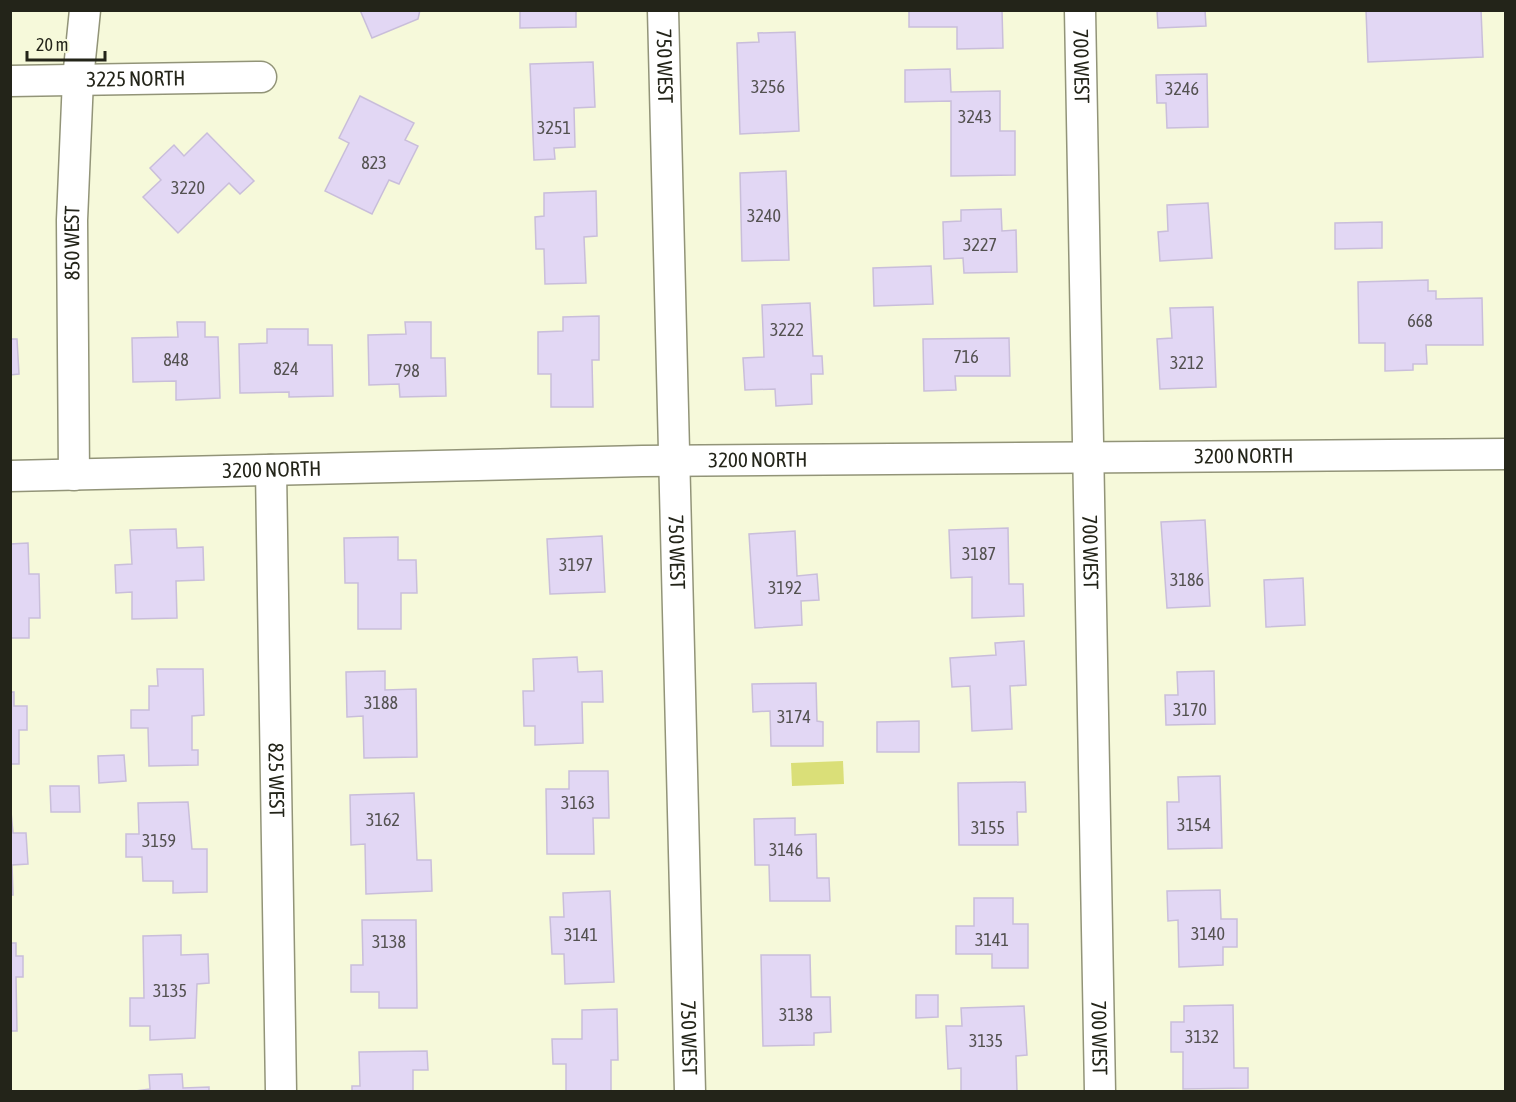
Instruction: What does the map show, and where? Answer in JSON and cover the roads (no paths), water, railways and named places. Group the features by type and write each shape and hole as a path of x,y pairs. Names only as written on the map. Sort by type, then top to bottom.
{"street":[{"name":"850 WEST","path":"75,475 72,220 78,80 85,10"},
{"name":"750 WEST","path":"663,10 690,1092"},
{"name":"700 WEST","path":"1080,10 1100,1092"},
{"name":"3225 NORTH","path":"10,81 261,76"},
{"name":"3200 NORTH","path":"10,476 674,461 1506,454"},
{"name":"825 WEST","path":"272,470 281,1092"}]}
